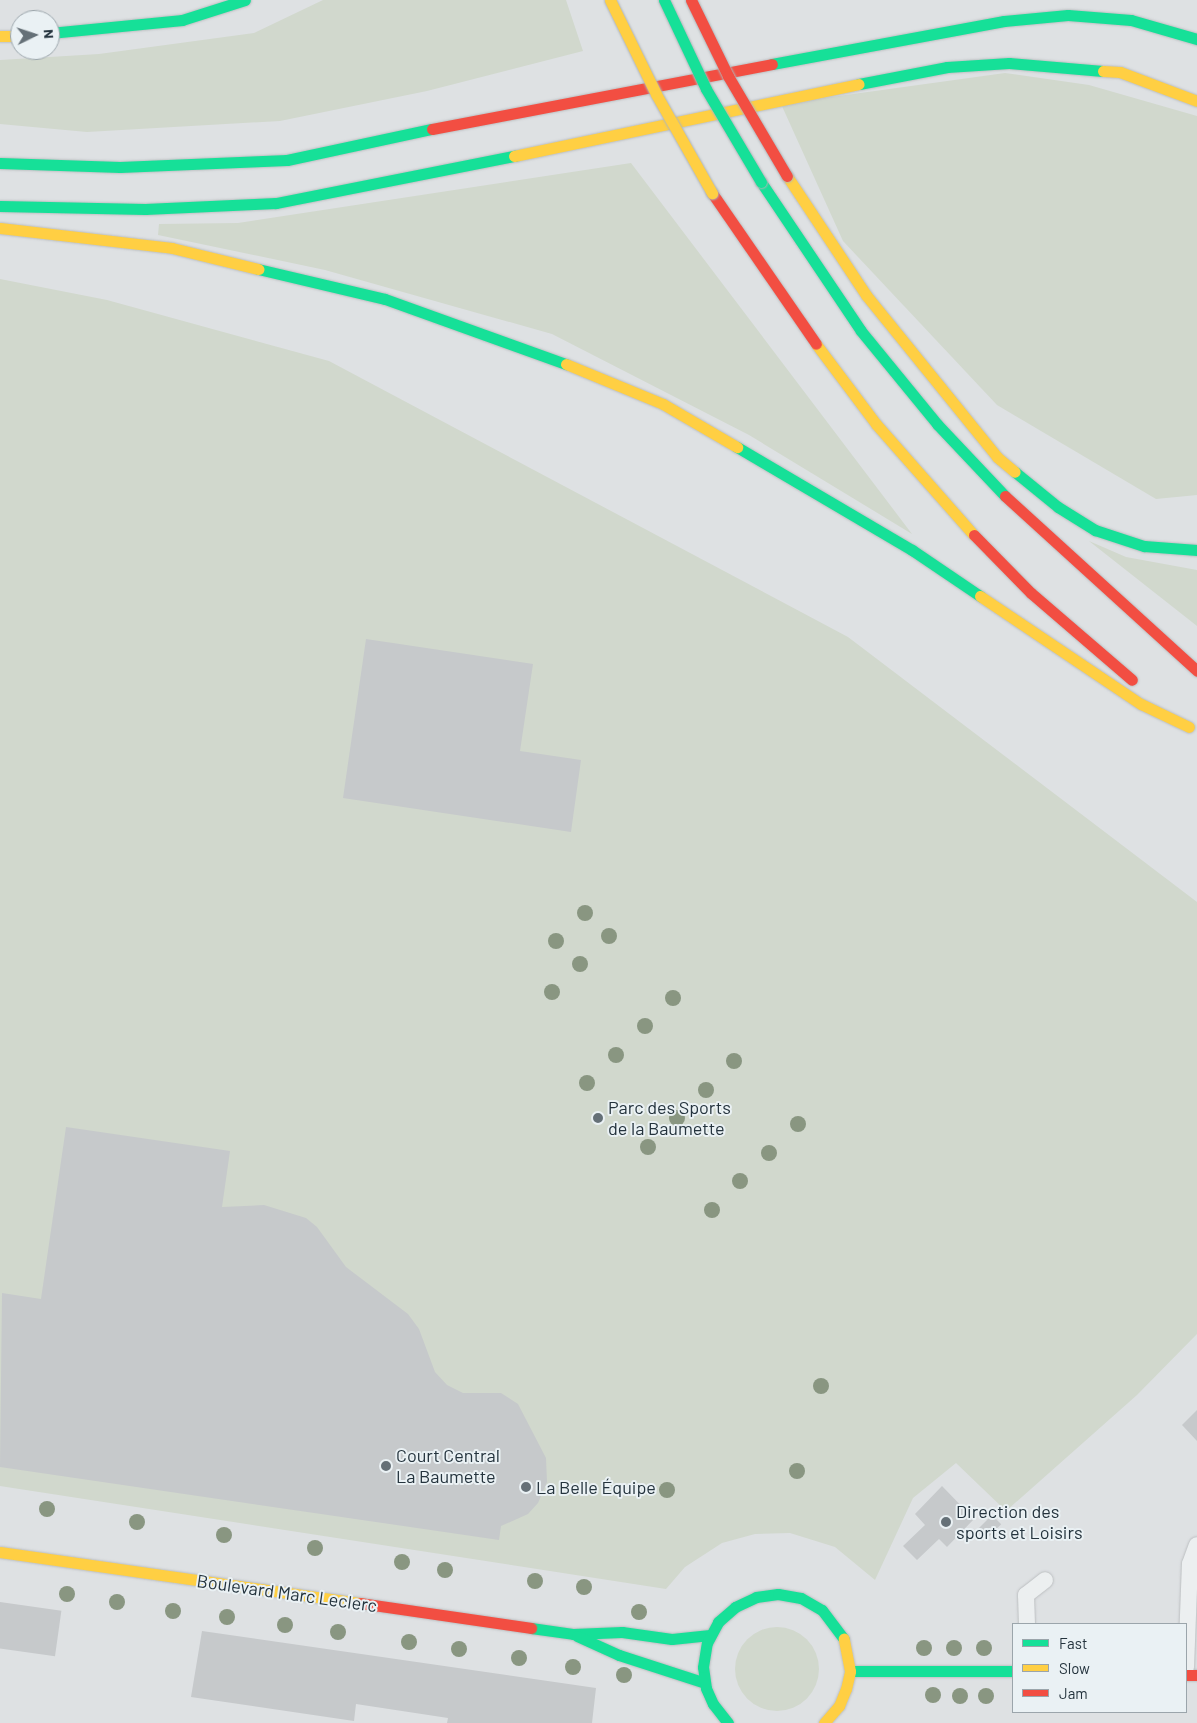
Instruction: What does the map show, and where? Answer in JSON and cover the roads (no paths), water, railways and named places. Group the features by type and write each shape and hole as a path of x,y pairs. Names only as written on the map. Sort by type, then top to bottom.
{"main road":[{"path":"60,32 182,20 245,0"},
{"path":"610,0 656,94 712,193 784,304 876,424 949,508 1031,593 1193,730"},
{"path":"664,0 706,89 761,182 861,331 937,424 1026,518 1197,671"},
{"path":"690,0 728,76 787,176 866,295 997,457 1058,507 1095,530 1144,546 1197,550"},
{"path":"0,163 120,167 287,160 565,102 1004,21 1068,15 1131,20 1197,39"},
{"path":"0,206 145,209 301,200 810,93 947,67 1009,63 1120,72 1197,101"},
{"path":"0,228 172,248 385,298 546,356 663,404 836,504 1141,704 1193,730"},
{"name":"Boulevard Marc Leclerc","path":"0,1552 573,1634 622,1632 672,1639 710,1636"},
{"path":"727,1723 712,1704 705,1683 703,1659 710,1636 728,1612 748,1599 770,1594 793,1596 815,1605 834,1622 846,1645 850,1671 839,1706 824,1723"},
{"name":"Boulevard Marc Leclerc","path":"573,1634 619,1655 705,1683"},
{"path":"850,1671 1012,1671"}],"lane":[{"path":"1187,1640 1190,1564 1197,1545"},
{"path":"1027,1623 1026,1595 1045,1580"}],"place":[{"name":"Parc des Sports de la Baumette","path":"598,1118"},
{"name":"Court Central La Baumette","path":"386,1466"},
{"name":"La Belle Équipe","path":"526,1487"},
{"name":"Direction des sports et Loisirs","path":"946,1522"}]}
